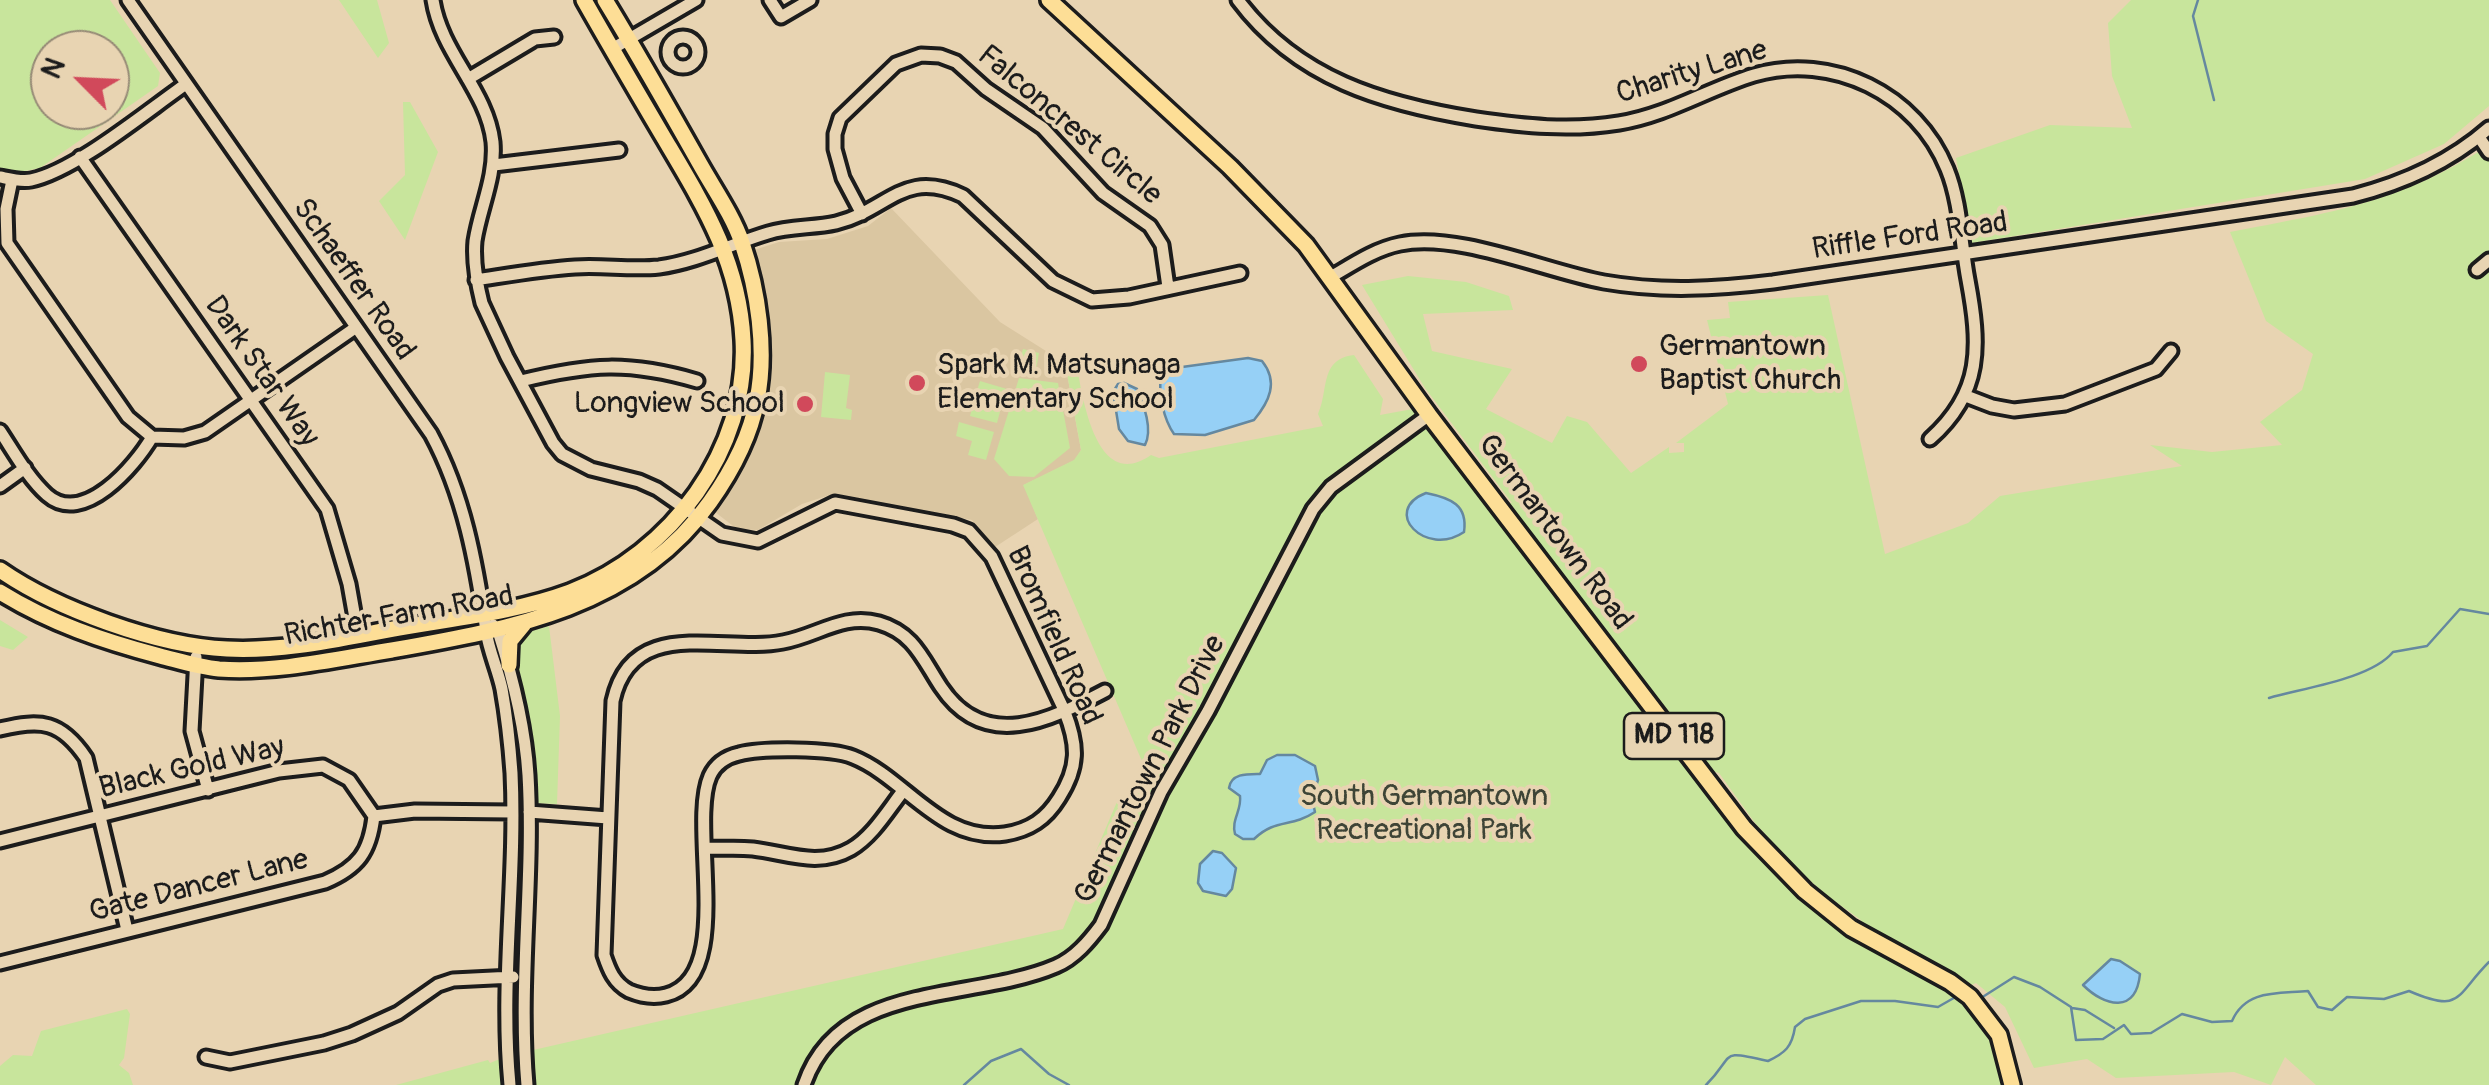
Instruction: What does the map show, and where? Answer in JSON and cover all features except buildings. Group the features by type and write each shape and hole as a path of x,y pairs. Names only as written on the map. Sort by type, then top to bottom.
{"main road":[{"name":"Richter Farm Road","path":"0,592 53,622 110,643 195,666 270,668 492,632 524,623 627,582 676,544 720,454 739,397 744,344 739,294 725,248 584,0"},
{"name":"Richter Farm Road","path":"0,570 55,602 116,625 198,646 274,649 484,613 568,593 642,552 692,514 745,444 758,398 760,344 754,291 742,242 605,0"},
{"name":"Germantown Road","path":"1049,0 1269,206 1331,277 1429,415 1744,828 1806,891 1851,928 1970,997 1998,1035 2012,1085"},
{"path":"509,665 510,641 524,623"}],"street":[{"name":"Schaeffer Road","path":"128,0 431,434 450,468 465,516 484,613 509,665 525,746 528,812 524,976 528,1085"},
{"path":"434,0 449,50 488,119 494,165 475,244 476,280 574,267 662,266 773,231 826,225 862,214 913,186 945,188 963,196 1029,261 1078,295 1108,301 1240,273"},
{"path":"612,49 696,0"},
{"path":"770,0 780,17 810,0"},
{"name":"Charity Lane","path":"1238,0 1278,42 1326,76 1415,109 1532,128 1576,128 1654,115 1739,80 1779,70 1810,69 1857,79 1884,92 1931,137 1954,190 1976,345 1974,372 1966,396"},
{"path":"676,12 686,38"},
{"path":"468,78 535,39 554,37"},
{"name":"Falconcrest Circle","path":"862,214 844,178 835,148 834,134 840,118 896,64 922,54 940,56 956,62 1042,128 1103,192 1150,226 1162,245 1168,287"},
{"path":"186,84 80,157 25,182 6,178 7,243 128,416 152,437 184,438 204,432 355,328"},
{"path":"2484,133 2489,152"},
{"name":"Riffle Ford Road","path":"1331,277 1381,250 1419,242 1456,245 1608,282 1699,290 1964,255 2353,196 2437,166 2484,133"},
{"path":"494,165 619,150"},
{"name":"Dark Star Way","path":"80,157 327,509 349,584 358,635"},
{"path":"2477,270 2489,260"},
{"name":"Bromfield Road","path":"476,280 491,327 553,443 562,454 591,469 639,480 722,534 758,540 825,506 846,503 969,531 992,557 1066,712 1077,754 1074,770 1050,813 1020,832 980,835 961,829 873,767 849,755 748,751 717,764 709,778 702,949 694,975 670,994 636,994 613,977 604,955 608,818"},
{"path":"1930,439 1950,422 1966,396 2014,410 2066,404 2156,369 2172,351"},
{"path":"521,381 598,366 650,368 696,381"},
{"name":"Germantown Park Drive","path":"804,1085 825,1045 857,1018 1058,966 1090,940 1101,925 1161,792 1313,509 1331,487 1429,415"},
{"path":"0,431 47,495 71,504 86,501 123,476 152,437"},
{"path":"0,486 25,468"},
{"path":"528,812 608,818 616,688 631,665 669,644 772,644 837,622 876,622 910,639 942,689 978,720 1003,726 1028,726 1105,692"},
{"name":"Schaeffer Road","path":"492,632 507,719 512,812 506,977 510,1085"},
{"path":"198,646 192,731 208,790"},
{"path":"0,729 30,722 58,728 73,739 86,758 126,930"},
{"name":"Black Gold Way","path":"0,842 280,771 323,766 350,780 374,816"},
{"path":"706,848 826,858 851,849 865,838 903,790"},
{"path":"374,816 415,811 512,812"},
{"name":"Gate Dancer Lane","path":"0,963 325,882 348,872 363,855 372,836 374,816"},
{"path":"206,1056 230,1062 324,1043 398,1013 438,985 452,980 524,976"}],"shaded area":[{"name":"Spark M. Matsunaga Elementary School","path":"891,208 1000,322 1065,363 1081,450 1075,460 1024,485 1038,519 992,549 972,520 833,494 802,504 758,530 737,529 715,512 735,481 759,421 767,333 754,250 779,242 827,239 868,226"}],"green space":[{"path":"0,0 110,0 160,73 158,86 130,105 130,30 30,30 30,130 95,130 40,168 20,172 0,168"},
{"path":"339,0 377,0 389,43 378,58"},
{"path":"2131,0 2489,0 2489,106 2444,144 2365,179 1972,243 1956,158 2050,125 2132,128 2112,76 2108,23"},
{"path":"403,102 410,102 438,152 405,240 379,201 405,175"},
{"name":"South Germantown Recreational Park","path":"2489,145 2489,1085 2316,1085 2285,1057 2271,1085 2234,1072 2116,1078 2087,1059 2034,1068 2005,1007 1976,983 1957,991 1990,1034 2004,1085 396,1085 488,1060 490,1063 1063,929 1119,797 1154,789 1023,485 1074,460 1081,450 1065,363 1077,367 1089,419 1105,453 1118,462 1133,463 1151,455 1159,458 1323,426 1318,414 1330,369 1354,355 1383,399 1380,415 1418,408 1500,500 1512,503 1425,388 1362,285 1408,276 1466,282 1509,296 1513,310 1423,314 1432,351 1512,369 1486,409 1552,443 1567,416 1587,422 1631,473 1669,447 1669,453 1684,452 1684,443 1676,443 1728,404 1707,320 1730,318 1728,302 1828,295 1885,554 1968,523 2000,496 2182,466 2150,445 2212,452 2282,445 2260,422 2302,390 2313,354 2266,321 2230,232 2364,203 2457,164","holes":["1691,765 1719,773 1755,823 1793,865 1861,920 1855,937 1882,953 1824,919 1774,873"]},
{"path":"1023,349 1039,353 1036,370 1027,375 1016,371"},
{"path":"825,372 850,375 846,408 852,410 851,420 821,417"},
{"path":"1019,378 1058,383 1070,448 1034,477 1009,476 994,459"},
{"path":"980,381 1007,389 1002,405 975,397"},
{"path":"974,400 1001,408 997,423 970,416"},
{"path":"959,422 994,432 986,460 968,455 972,441 956,436"},
{"path":"0,620 28,637 13,650 0,646"},
{"path":"549,626 560,716 557,804 523,803 514,792 514,727 503,650 510,637"},
{"path":"127,1009 130,1014 124,1058 119,1065 129,1073 133,1085 0,1085 0,1066 13,1055 32,1056 41,1031"}],"water":[{"path":"1248,358 1262,361 1271,384 1268,399 1254,420 1205,435 1174,434 1163,407 1161,378 1182,367"},
{"path":"1118,384 1137,389 1142,403 1148,425 1145,445 1128,441 1119,429 1113,392"},
{"path":"1426,493 1456,504 1463,515 1464,532 1450,539 1436,539 1414,529 1407,510"},
{"path":"1277,755 1295,755 1315,766 1315,812 1269,828 1254,839 1243,839 1235,834 1234,824 1240,796 1229,788 1230,783 1241,775 1260,774 1267,760"},
{"path":"1213,851 1222,853 1236,868 1232,889 1226,896 1203,891 1198,883 1200,864"},
{"path":"2111,959 2140,974 2137,987 2126,1001 2110,1002 2083,985"}],"waterway":[{"path":"2198,0 2193,16 2214,100"},
{"path":"2269,698 2353,676 2393,652 2427,646 2460,609 2489,614"},
{"path":"1981,998 2014,977 2040,987 2071,1007 2076,1040 2103,1039 2124,1025 2131,1034 2151,1033 2182,1014 2212,1022 2232,1021 2246,1003 2274,993 2308,991 2318,1007 2332,1010 2347,997 2384,999 2409,991 2449,1001 2463,992 2489,962"},
{"path":"1706,1085 1729,1057 1741,1055 1768,1061 1779,1055 1790,1044 1795,1027 1805,1019 1861,1001 1938,1007 1959,995"},
{"path":"2072,1008 2085,1010 2114,1028"},
{"path":"964,1085 991,1061 1021,1049 1049,1074 1069,1085"}],"place":[{"name":"Germantown Baptist Church","path":"1639,364"},
{"name":"Spark M. Matsunaga Elementary School","path":"917,383"},
{"name":"Longview School","path":"805,404"}]}
